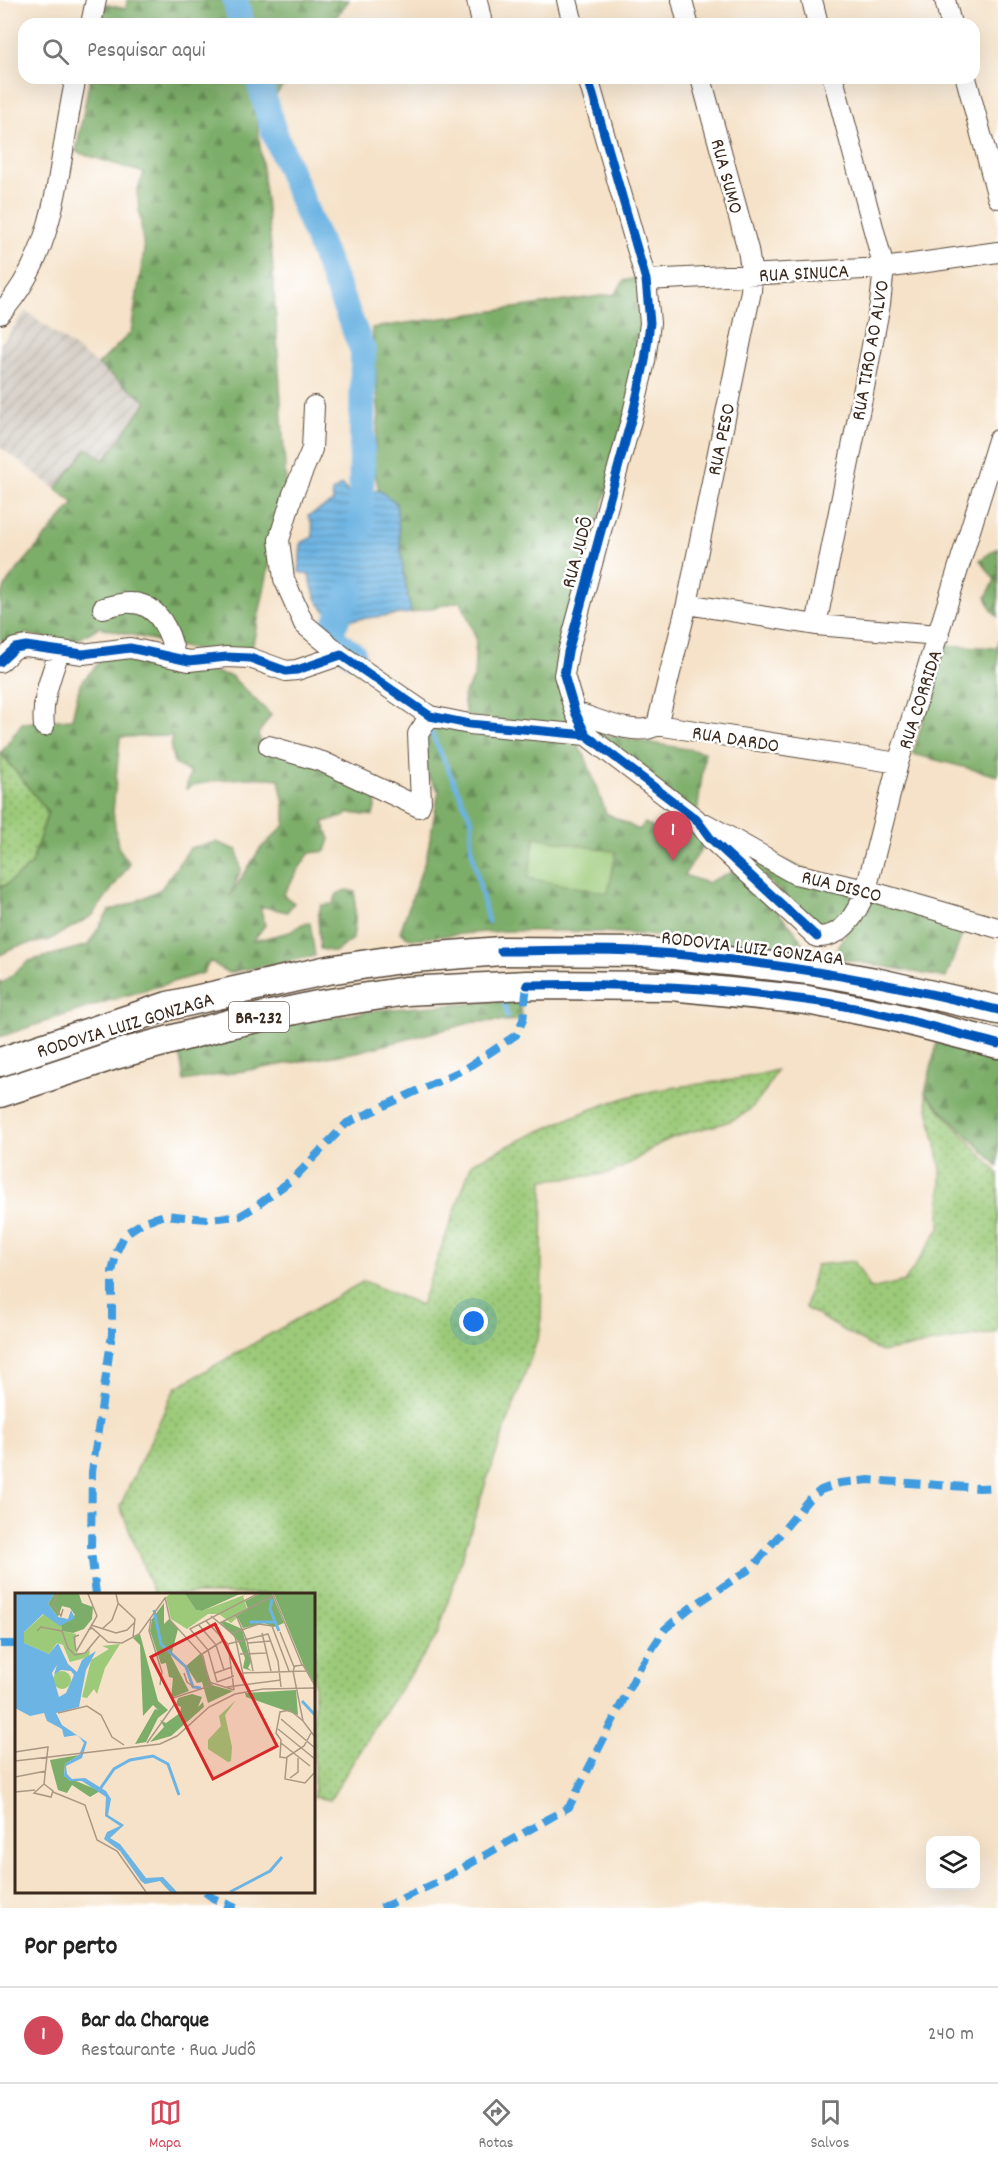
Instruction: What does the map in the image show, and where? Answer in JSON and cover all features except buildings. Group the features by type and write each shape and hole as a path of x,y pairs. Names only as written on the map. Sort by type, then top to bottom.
{"highway":[{"name":"RODOVIA LUIZ GONZAGA","path":"0,1062 168,1006 328,970 401,959 501,951 646,952 809,970 875,982 998,1010"},
{"name":"RODOVIA LUIZ GONZAGA","path":"0,1093 116,1055 229,1024 296,1010 406,992 516,986 572,984 671,986 807,1000 890,1016 998,1044"}],"street":[{"path":"92,18 96,0"},
{"path":"477,0 481,18"},
{"path":"567,0 572,18"},
{"path":"682,0 686,18"},
{"path":"812,0 816,18"},
{"path":"945,0 950,18"},
{"path":"0,314 20,288 40,252 63,161 75,84"},
{"name":"RUA JUDÔ","path":"590,84 645,280 650,323 645,361 633,413 568,652 564,675 575,712 586,735 696,819 711,839 817,937"},
{"name":"RUA SUMO","path":"703,84 748,250 752,275"},
{"name":"RUA TIRO AO ALVO","path":"816,625 880,304 884,268 835,84"},
{"path":"968,84 998,198"},
{"name":"RUA SINUCA","path":"645,280 884,268 998,252"},
{"name":"RUA PESO","path":"657,725 687,604 747,310 752,275"},
{"path":"314,406 312,448 293,494 279,540 284,579 304,624 341,655 429,716 469,724 586,735"},
{"name":"RUA CORRIDA","path":"817,937 833,936 848,923 859,907 866,890 898,763 998,440"},
{"path":"103,609 133,602 157,613 173,643 175,657"},
{"path":"687,604 816,625 939,635"},
{"path":"0,662 15,648 26,646 82,654 130,648 189,661 227,657 250,658 286,671 297,670 341,655"},
{"path":"44,726 46,692 58,652"},
{"name":"RUA DARDO","path":"575,712 615,726 639,730 653,728 657,725 898,763"},
{"path":"269,746 322,762 418,807 421,802 418,734 429,716"},
{"name":"RUA DISCO","path":"696,819 795,874 866,890 998,928"},
{"path":"809,970 817,937"}],"shaded area":[{"path":"26,311 147,402 104,460 87,448 56,489 0,447 0,345"}],"green space":[{"path":"127,0 349,0 336,18 100,18 103,4 126,9"},
{"path":"89,84 284,84 257,119 272,256 286,484 249,663 99,627 72,643 27,634 7,642 0,640 0,598 8,581 74,503 56,489 87,448 104,460 147,402 98,365 131,332 144,251 137,191 144,173 76,152"},
{"path":"645,276 650,327 558,674 575,729 466,716 463,696 474,678 476,638 461,601 411,613 403,570 396,503 379,490 373,464 379,415 372,328 615,294 624,281"},
{"path":"998,548 998,617 986,597 995,580 980,560"},
{"path":"998,641 998,776 913,754 945,645 997,648"},
{"path":"103,658 164,661 231,676 271,715 258,734 264,750 314,762 378,794 373,816 349,813 343,817 323,822 330,839 326,851 310,853 283,895 294,903 287,912 260,906 265,925 253,941 290,932 302,924 310,923 315,956 228,973 210,961 203,973 101,1003 0,1037 0,980 1,984 29,961 88,945 109,911 133,903 161,889 190,848 216,842 237,850 241,870 230,896 260,849 285,825 279,779 231,779 186,789 190,773 174,763 171,750 172,736 120,737 113,812 118,847 130,864 92,916 49,940 18,946 0,955 0,887 6,885 31,865 48,812 1,753 22,723 72,719 80,684"},
{"path":"428,727 577,738 606,813 639,830 645,823 662,833 674,816 707,841 684,875 707,883 734,871 784,918 800,938 803,946 784,950 664,936 560,931 495,932 411,939 400,932 427,855 439,791 426,773"},
{"path":"588,732 705,752 697,814"},
{"path":"0,752 48,811 31,865 6,885 0,886"},
{"path":"714,832 854,890 852,906 838,921 816,925"},
{"path":"535,837 616,852 608,893 528,878"},
{"path":"346,890 355,892 353,939 335,952 320,949 318,918 321,905 333,904 337,894"},
{"path":"878,899 963,932 946,978 843,959 837,954 838,945 867,904"},
{"path":"519,1000 523,1020 474,1022 357,1052 184,1081 179,1050 274,1027 377,1010"},
{"path":"937,1043 998,1057 998,1166 925,1093"},
{"path":"776,1070 754,1106 742,1115 663,1142 618,1170 603,1174 543,1180 541,1329 486,1482 437,1636 374,1727 330,1800 315,1797 315,1593 154,1593 120,1506 175,1388 364,1281 421,1305 472,1163 554,1125 617,1100 656,1090 759,1075"},
{"path":"925,1093 998,1173 998,1332 881,1352 805,1308 816,1265 854,1261 871,1289 905,1281 940,1228 941,1169"}],"water":[{"path":"342,485 349,493 358,494 379,490 396,503 403,570 411,613 339,621 318,602 309,575 299,572 301,543 313,537 312,524 308,516 333,502 332,492"}],"waterway":[{"path":"235,0 240,18"},
{"path":"260,84 274,132 363,351 361,529"},
{"path":"352,588 329,636 353,654"},
{"path":"431,732 472,821 471,847 488,922"},
{"path":"504,1001 507,1017"}],"marked path":[{"path":"96,1593 91,1551 92,1472 112,1334 112,1272 117,1251 125,1234 145,1221 165,1215 207,1219 240,1216 255,1207 294,1178 347,1123 467,1068 516,1035 523,1020 527,985"},
{"path":"381,1908 438,1882 569,1807 640,1667 665,1629 690,1608 753,1567 809,1499 821,1490 840,1483 869,1480 979,1488 998,1487"},
{"path":"0,1644 15,1644"},
{"path":"206,1893 236,1908"}],"cycle path":[{"path":"590,84 646,280 650,323 645,361 633,413 568,652 564,675 575,712 586,735 696,819 711,839 817,937"},
{"path":"0,662 15,648 26,646 83,654 130,648 189,661 227,657 250,658 286,671 297,670 341,655 430,716 469,724 586,735"},
{"path":"501,951 629,951 736,960 868,981 998,1010"},
{"path":"527,985 667,987 771,996 855,1008 998,1044"}],"place":[{"name":"Bar da Charque","path":"673,861"}]}
